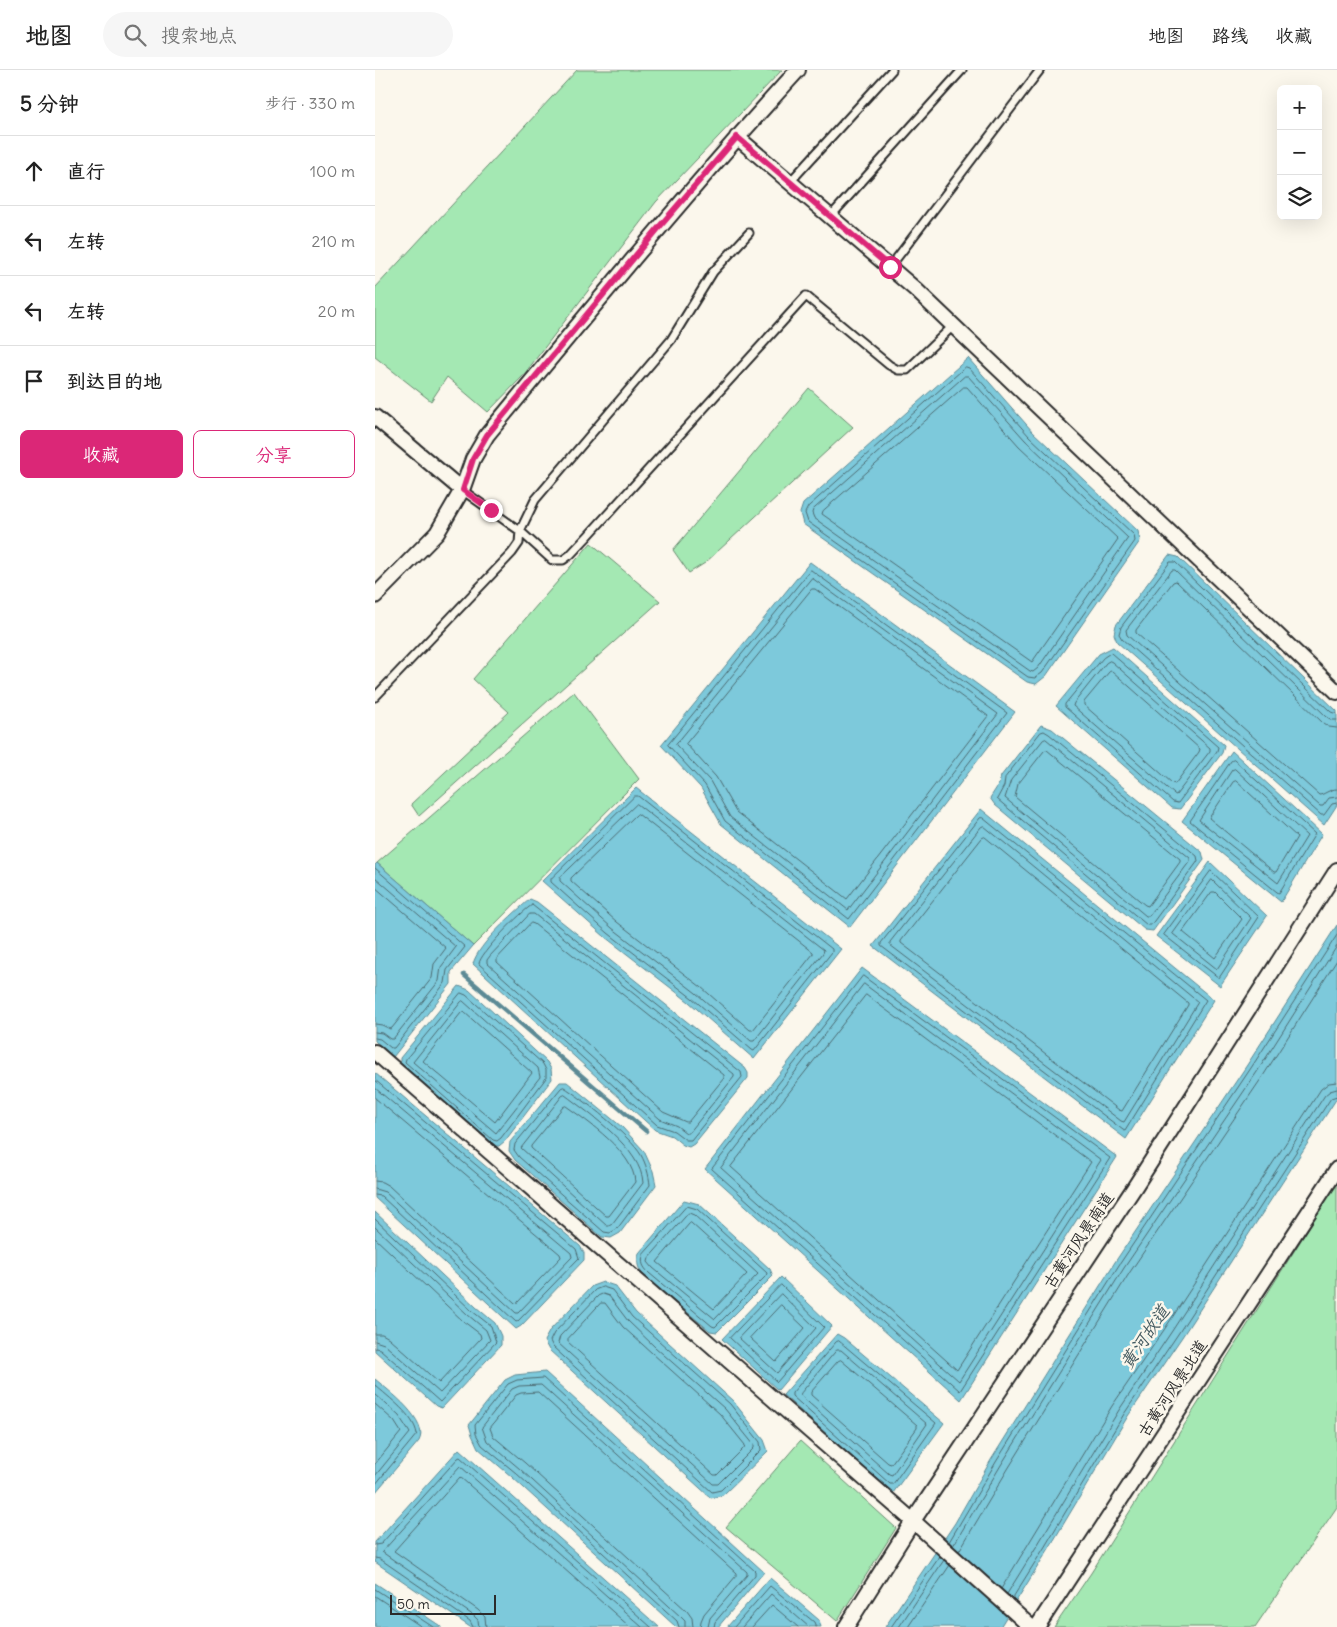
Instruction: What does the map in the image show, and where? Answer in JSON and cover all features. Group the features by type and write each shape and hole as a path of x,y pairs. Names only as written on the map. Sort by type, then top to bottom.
{"street":[{"path":"375,596 437,533 463,490 473,459 487,435 661,225 798,70"},
{"path":"737,137 890,267 954,325 1337,692"},
{"path":"375,417 463,490"},
{"name":"古黄河风景南道","path":"846,1627 913,1521 1134,1188 1337,870"},
{"path":"375,1052 913,1521 1031,1627"},
{"name":"古黄河风景北道","path":"1037,1627 1337,1169"}],"lane":[{"path":"790,182 891,70"},
{"path":"831,217 962,70"},
{"path":"890,267 1041,70"},
{"path":"375,697 512,553 519,543 520,531 535,500 671,340 713,272 749,233"},
{"path":"463,490 520,531 552,560 563,560 570,555 806,296 889,365 898,370 907,370 954,325"}],"green space":[{"path":"577,70 782,70 656,202 522,377 488,412 447,377 431,401 375,357 375,288"},
{"path":"809,388 853,427 705,563 689,573 673,550"},
{"path":"591,543 660,601 419,816 411,804 509,712 473,679"},
{"path":"574,692 639,779 473,946 377,863"},
{"path":"1337,1183 1337,1507 1255,1627 1054,1627 1091,1573"},
{"path":"800,1441 896,1528 837,1621 726,1527"}],"water":[{"path":"968,358 1033,432 1138,531 1140,541 1046,676 1036,684 1027,682 803,524 800,513 803,504"},
{"path":"1169,555 1178,557 1337,711 1337,805 1324,825 1117,642 1114,634 1116,625"},
{"path":"810,562 1015,712 850,927 721,824 701,788 661,745"},
{"path":"1113,647 1224,745 1222,753 1180,809 1172,808 1056,706 1099,654"},
{"path":"1041,725 1052,729 1202,852 1204,860 1153,931 1145,930 995,805 990,798 999,784 1001,776"},
{"path":"1232,751 1322,834 1281,902 1182,821"},
{"path":"636,788 841,949 754,1059 689,1002 605,937 542,881"},
{"path":"981,809 1214,1000 1126,1139 873,946"},
{"path":"1210,862 1267,916 1220,986 1156,936"},
{"path":"377,863 473,946 451,972 451,984 393,1057 375,1041 375,865"},
{"path":"530,899 537,902 745,1068 748,1078 694,1144 689,1147 683,1145 672,1136 655,1130 473,964 476,956 489,938"},
{"name":"黄河故道","path":"1337,925 1337,1098 1182,1337 1128,1416 1000,1627 885,1627 955,1523 991,1460 1115,1262 1247,1065"},
{"path":"862,968 1117,1157 961,1400 705,1169"},
{"path":"459,986 469,990 547,1062 551,1069 552,1079 505,1141 499,1146 492,1146 403,1069 400,1064 400,1058"},
{"path":"375,1073 580,1246 584,1253 584,1260 516,1329 375,1198"},
{"path":"560,1082 567,1082 622,1127 644,1151 653,1171 656,1185 620,1233 611,1238 602,1237 515,1160 509,1151 510,1142"},
{"path":"684,1200 699,1204 770,1269 773,1276 717,1332 710,1331 645,1277 638,1266 639,1253"},
{"path":"375,1212 495,1323 501,1336 501,1345 442,1408 436,1406 375,1351"},
{"path":"781,1277 832,1326 778,1390 722,1339"},
{"path":"603,1282 615,1286 636,1313 733,1401 764,1440 768,1451 723,1495 711,1498 549,1350 544,1341 550,1330 592,1286"},
{"path":"837,1334 944,1423 893,1493 783,1395"},
{"path":"545,1372 764,1572 718,1627 676,1627 478,1448 469,1425 505,1380 515,1375"},
{"path":"375,1379 414,1416 421,1433 419,1441 375,1493"},
{"path":"459,1449 659,1627 470,1627 375,1562 375,1542"},
{"path":"770,1578 819,1620 821,1627 727,1627"},
{"path":"375,1583 442,1627 375,1627"}],"waterway":[{"path":"464,975 646,1131"}],"route":[{"path":"491,510 463,490 473,459 487,435 661,225 737,137 890,267"}]}
